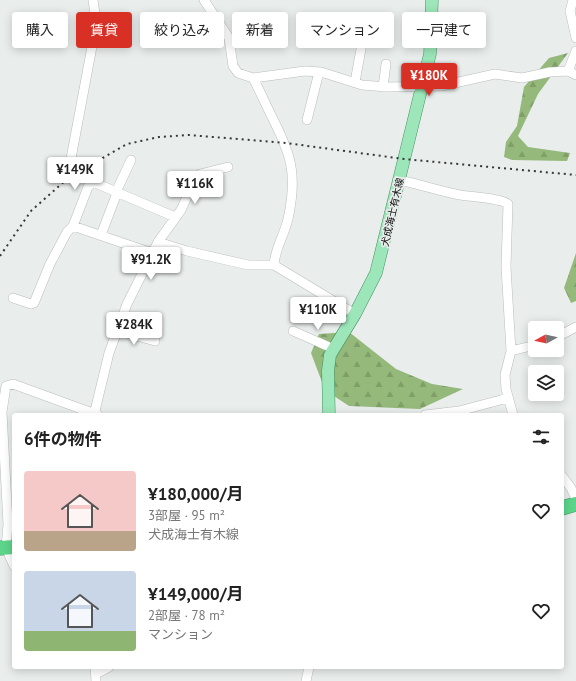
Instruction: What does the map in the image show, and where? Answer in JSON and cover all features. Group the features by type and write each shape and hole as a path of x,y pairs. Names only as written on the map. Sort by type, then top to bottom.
{"highway":[{"path":"564,507 576,504"}],"main road":[{"name":"犬成海士有木線","path":"329,413 328,371 330,355 355,314 376,273 430,54 432,0"}],"street":[{"path":"69,169 94,36 95,14 93,0"},
{"path":"204,0 229,38 231,60 235,70 245,76 253,78 305,71 321,72 370,86 441,86 495,74 522,78 550,72 572,73 576,51"},
{"path":"573,0 570,11 576,38"},
{"path":"355,82 361,49"},
{"path":"384,87 386,64"},
{"path":"308,120 318,76 321,72"},
{"path":"253,78 286,143 293,174 288,218 284,234 278,244 274,265"},
{"path":"101,235 116,192 131,160"},
{"path":"96,413 109,353 119,331 127,304 158,242 184,203 196,177 200,174 228,168"},
{"path":"399,180 483,199 503,200 508,204 506,273 511,351 506,375 508,398 512,413"},
{"path":"13,298 31,304 34,303 50,264 67,232 73,226 90,184 97,183 175,218"},
{"path":"73,226 152,254"},
{"path":"158,242 187,251 248,266 274,265 355,314"},
{"path":"564,333 576,327"},
{"path":"119,331 155,341"},
{"path":"293,332 334,349"},
{"path":"511,351 528,347"},
{"path":"12,561 7,548 8,508 1,410 6,386 10,384 90,413"},
{"path":"442,413 459,411 508,398"},
{"path":"564,479 571,488 576,499"},
{"path":"96,674 105,669"},
{"path":"306,681 309,669"}],"green space":[{"path":"568,53 538,94 518,136 528,147 570,153 567,161 512,160 504,157 506,142 517,126 524,87 549,58"},
{"path":"576,253 576,301 571,303 564,288"},
{"path":"349,332 396,369 432,384 463,389 420,409 349,406 325,390 311,353 319,334"}],"railway":[{"path":"0,256 31,211 68,178 127,144 159,137 189,135 286,143 404,159 576,175"}]}
